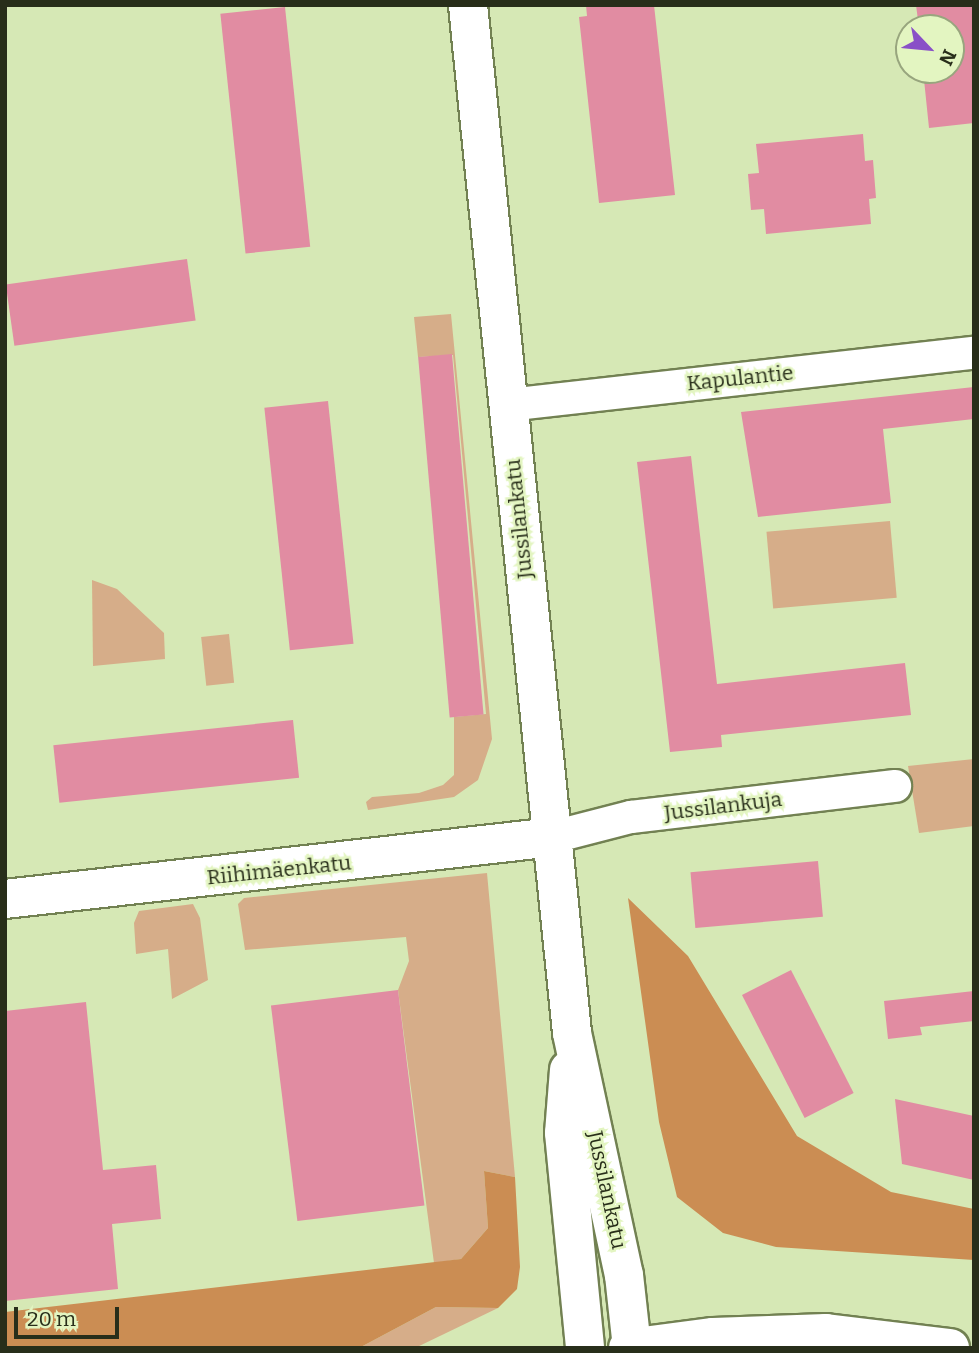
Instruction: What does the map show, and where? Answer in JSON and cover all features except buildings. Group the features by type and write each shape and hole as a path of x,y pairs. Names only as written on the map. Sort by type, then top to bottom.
{"main road":[{"name":"Jussilankatu","path":"468,5 572,1033 624,1275 630,1348"},
{"name":"Riihimäenkatu","path":"5,899 553,838"},
{"name":"Jussilankatu","path":"572,1033 564,1133 585,1348"},
{"path":"630,1348 713,1337 826,1333 950,1348"}],"street":[{"name":"Kapulantie","path":"507,405 974,353"},
{"name":"Jussilankuja","path":"553,838 631,817 895,786"}],"shaded area":[{"path":"451,314 492,739 478,780 454,797 368,810 366,802 372,797 419,793 443,785 454,775 454,717 486,714 453,355 418,357 414,317"},
{"path":"890,521 897,598 773,609 766,532"},
{"path":"92,580 117,589 164,633 165,659 93,666"},
{"path":"229,634 234,683 206,686 201,637"},
{"path":"974,759 974,826 919,833 908,766"},
{"path":"487,873 515,1177 484,1171 488,1228 461,1259 434,1263 398,990 409,961 406,937 245,950 238,904 244,898"},
{"path":"628,898 688,956 797,1136 891,1192 974,1209 974,1260 776,1247 723,1233 677,1197 659,1122"},
{"path":"193,904 200,918 208,980 172,999 168,949 136,954 134,923 139,911"},
{"path":"484,1171 515,1177 520,1267 517,1289 498,1308 436,1307 359,1348 5,1348 5,1312 461,1259 488,1228"},
{"path":"436,1307 498,1308 415,1348 359,1348"}]}
